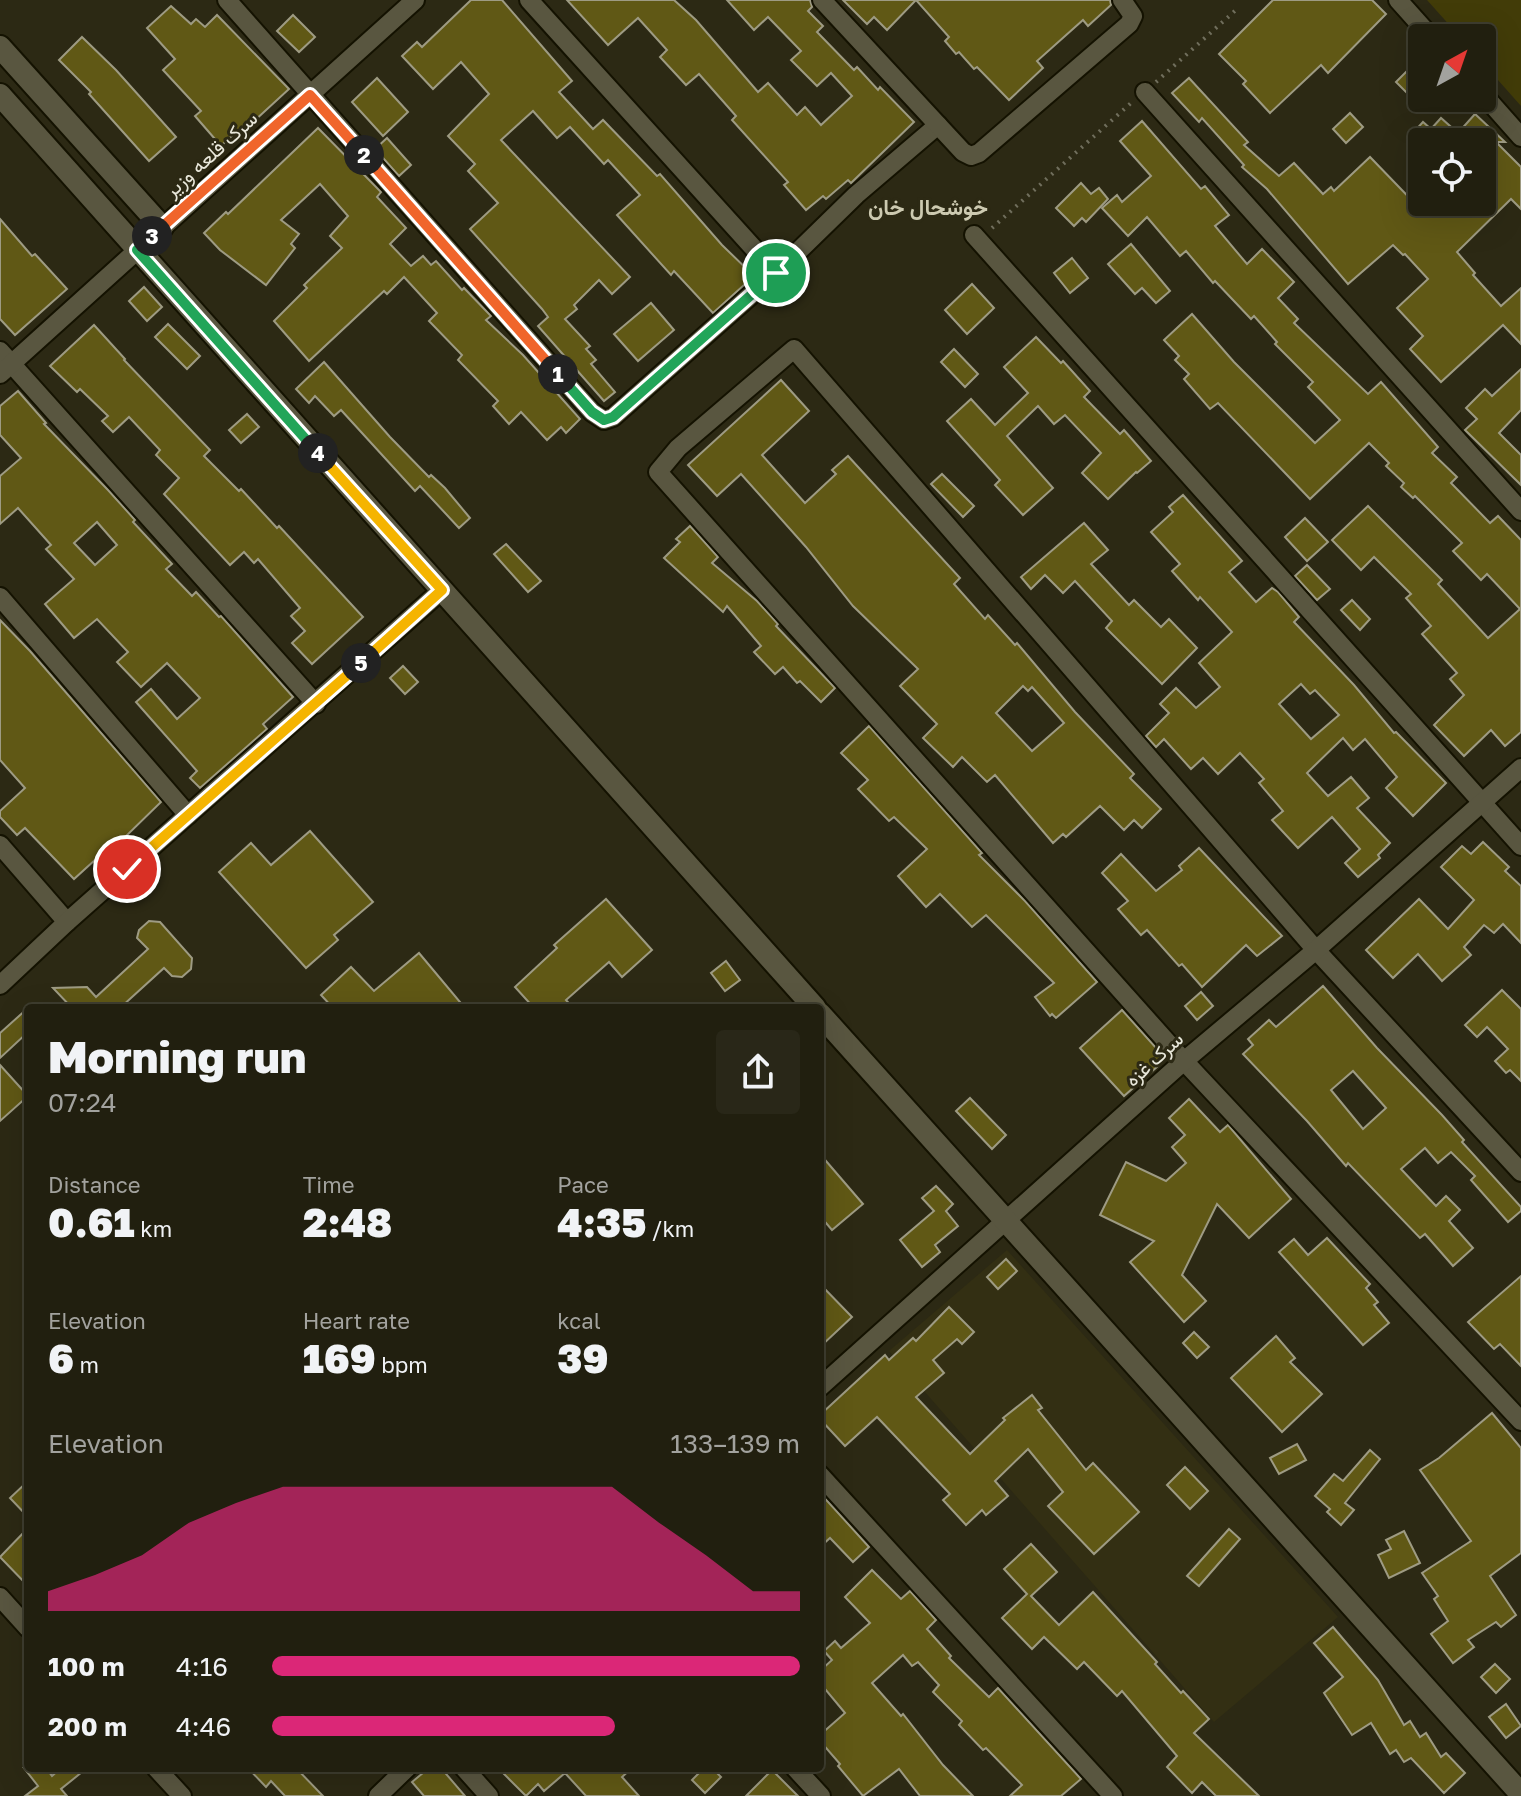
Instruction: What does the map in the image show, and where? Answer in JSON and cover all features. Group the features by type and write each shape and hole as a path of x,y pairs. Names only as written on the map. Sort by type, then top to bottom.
{"street":[{"path":"227,0 592,412 604,420 613,417 776,273 856,195 938,125"},
{"name":"سرک قلعه وزیر","path":"4,363 137,250 415,0"},
{"path":"529,0 776,273"},
{"path":"822,0 963,152 971,156 979,153 1129,24 1133,16 1122,0"},
{"path":"1398,0 1419,24"},
{"path":"0,47 162,227"},
{"path":"1145,92 1521,511"},
{"path":"0,95 811,1004"},
{"path":"1496,109 1521,137"},
{"path":"976,238 1521,846"},
{"path":"1521,1172 1316,950 794,349 678,448 658,472 1184,1061 1521,1421"},
{"path":"4,363 316,704"},
{"path":"0,985 442,590"},
{"path":"0,597 188,815"},
{"name":"سرک غزه","path":"824,1383 1184,1061 1316,950 1521,768"},
{"path":"0,845 67,922"},
{"path":"824,1018 1521,1794"},
{"path":"824,1479 1113,1796"},
{"path":"0,1597 24,1624"},
{"path":"160,1772 182,1796"},
{"path":"378,1796 403,1772"},
{"path":"468,1772 489,1796"},
{"path":"799,1772 821,1796"}],"path":[{"path":"976,238 1237,9"}],"shaded area":[{"path":"1427,0 1521,0 1521,106 1496,78 1496,24 1448,24"},
{"path":"1007,1250 1338,1617 1214,1722 889,1351"}],"building":[{"path":"471,0 502,0 572,81 559,92 593,129 603,120 657,176 660,174 722,245 754,276 713,313 674,271 671,275 617,215 640,195 608,160 604,164 570,127 557,138 533,111 501,140 630,277 612,294 599,280 574,305 577,309 565,319 590,346 586,349 596,360 591,364 615,392 604,401 538,326 548,317 542,309 470,229 498,203 468,171 475,164 448,136 489,94 461,62 433,89 402,56 417,42 422,47"},
{"path":"567,0 674,0 696,20 758,92 768,83 797,115 805,107 821,125 852,96 831,73 817,86 791,60 801,51 768,17 754,30 727,0 810,0 812,7 808,11 823,26 817,32 854,70 857,67 914,122 851,183 848,180 826,199 823,196 806,210 784,185 788,182 732,120 736,116 699,74 686,85 660,57 667,50 638,18 608,45"},
{"path":"843,0 916,0 887,30 874,17 867,24"},
{"path":"916,0 1110,0 1111,5 1088,26 1083,20 1037,61 1043,68 1009,100 977,67 974,69 959,52 956,54 945,41 949,37"},
{"path":"1273,0 1372,0 1386,14 1328,73 1321,65 1270,113 1243,84 1246,81 1219,54"},
{"path":"171,6 191,24 196,19 205,27 217,15 289,89 240,134 237,131 221,146 195,116 201,111 163,70 175,59 147,28"},
{"path":"293,15 315,37 299,52 277,31"},
{"path":"82,37 176,137 149,161 89,94 91,92 59,60"},
{"path":"1408,70 1408,94 1396,82"},
{"path":"377,78 408,112 383,136 352,102"},
{"path":"1189,78 1248,142 1244,145 1279,176 1294,163 1323,194 1331,187 1334,191 1370,157 1408,196 1408,216 1494,216 1457,252 1501,306 1521,288 1521,344 1503,325 1441,382 1410,349 1423,336 1397,308 1428,279 1405,254 1393,245 1348,284 1202,118 1199,122 1172,93"},
{"path":"1350,113 1363,127 1346,143 1333,129"},
{"path":"1475,114 1490,128 1462,128"},
{"path":"1441,118 1452,128 1432,128"},
{"path":"1142,121 1201,189 1205,186 1229,215 1215,226 1247,264 1262,249 1294,282 1278,298 1298,319 1294,323 1368,394 1381,382 1438,447 1432,453 1457,477 1451,483 1490,523 1498,516 1521,540 1521,732 1505,746 1491,730 1464,756 1434,725 1464,695 1450,679 1457,673 1422,634 1431,626 1406,598 1411,594 1374,557 1361,570 1332,540 1368,506 1442,580 1438,584 1488,638 1520,609 1487,574 1481,580 1453,551 1462,543 1415,496 1413,498 1401,487 1404,483 1369,443 1310,499 1218,403 1210,409 1184,379 1189,374 1175,360 1179,356 1164,340 1192,314 1234,362 1315,443 1340,420 1308,387 1313,382 1275,344 1277,342 1254,316 1251,319 1215,281 1213,283 1186,251 1180,256 1147,217 1128,236 1102,208 1117,195 1122,202 1151,176 1120,141"},
{"path":"318,128 381,192 377,197 406,228 390,244 411,266 423,256 431,265 436,261 491,316 486,320 523,355 580,419 566,433 561,427 547,440 521,412 509,424 493,406 498,401 458,360 462,355 429,321 437,313 404,277 387,294 384,291 309,361 274,321 307,288 304,285 342,248 330,236 348,216 320,184 281,220 299,234 291,244 295,248 266,285 220,250 204,233"},
{"path":"387,138 411,165 399,176 375,149"},
{"path":"1496,142 1521,167 1521,209 1511,199 1496,214"},
{"path":"1081,183 1091,194 1099,188 1108,199 1086,222 1082,218 1074,226 1056,208"},
{"path":"0,219 32,256 35,254 67,289 15,335 0,319"},
{"path":"1131,244 1170,291 1156,303 1142,288 1135,294 1108,264"},
{"path":"1072,258 1088,278 1070,293 1054,273"},
{"path":"972,284 994,308 967,334 945,310"},
{"path":"144,287 162,307 147,321 129,301"},
{"path":"651,303 674,330 638,361 614,334"},
{"path":"168,324 200,356 187,369 155,337"},
{"path":"94,325 210,450 204,456 239,491 241,489 277,528 279,526 363,617 312,664 292,643 305,631 291,616 300,608 258,559 254,563 244,552 230,565 164,494 179,478 156,455 160,450 129,417 113,432 102,421 108,416 50,366"},
{"path":"1036,337 1090,391 1084,397 1120,434 1124,430 1151,461 1108,499 1082,473 1101,453 1065,415 1054,424 1038,406 1007,436 1053,488 1023,515 995,485 1000,480 947,421 971,399 995,425 1028,393 1004,367"},
{"path":"954,349 978,374 965,387 941,362"},
{"path":"324,362 390,437 429,477 431,475 445,488 470,518 459,528 420,486 415,491 341,410 334,416 315,396 309,403 296,389"},
{"path":"1521,369 1521,410 1499,433 1521,455 1521,485 1465,430 1477,419 1466,408 1485,389 1492,396"},
{"path":"781,380 809,411 762,455 805,503 836,474 832,470 848,456 960,578 954,584 985,619 988,615 1015,645 1017,643 1075,712 1134,774 1130,778 1161,809 1142,828 1134,820 1124,830 1100,806 1066,837 1063,834 1053,843 995,775 987,782 962,757 953,767 923,738 937,724 900,686 918,669 853,606 741,474 717,496 688,465","holes":["1023,686 1028,691 1032,687 1064,723 1032,751 996,713"]},
{"path":"18,391 44,424 108,490 172,564 166,569 192,596 196,592 221,616 293,697 263,724 267,729 200,788 190,778 197,771 136,702 151,689 177,719 200,698 167,663 141,687 117,662 128,652 97,619 74,638 45,604 74,579 46,549 51,545 18,508 0,524 0,476 21,458 0,435 0,406","holes":["97,522 117,545 95,565 74,543"]},
{"path":"247,414 259,427 241,443 229,430"},
{"path":"942,474 974,506 963,517 931,484"},
{"path":"1183,495 1242,561 1229,572 1256,602 1272,588 1278,592 1299,617 1294,622 1354,685 1394,733 1446,783 1413,816 1386,788 1397,777 1365,739 1353,750 1343,738 1307,773 1328,796 1351,777 1369,798 1357,808 1390,843 1378,855 1380,858 1358,877 1345,863 1360,849 1332,817 1298,848 1272,820 1283,811 1259,783 1264,779 1240,753 1218,774 1203,758 1191,769 1164,739 1156,747 1146,736 1169,713 1160,704 1176,688 1196,708 1220,687 1199,663 1232,632 1172,571 1180,564 1151,532 1173,512 1169,507","holes":["1301,684 1310,694 1315,690 1339,715 1311,739 1279,704"]},
{"path":"1305,518 1328,542 1307,561 1285,537"},
{"path":"1084,523 1108,550 1091,564 1129,605 1134,600 1161,627 1169,619 1197,648 1162,684 1106,628 1112,621 1075,581 1063,593 1045,575 1031,589 1021,577"},
{"path":"690,526 718,557 712,563 757,601 778,624 776,626 835,688 821,702 783,667 775,674 754,652 761,646 727,606 723,612 664,558 680,542 676,539"},
{"path":"506,544 541,581 528,592 494,554"},
{"path":"1307,565 1330,589 1317,600 1295,576"},
{"path":"1352,600 1370,619 1360,630 1341,610"},
{"path":"0,620 161,802 120,842 118,839 74,879 25,828 17,835 0,817 0,811 25,788 0,760"},
{"path":"403,666 418,682 405,694 390,678"},
{"path":"869,726 982,853 979,855 1097,982 1056,1018 1052,1014 1050,1016 1035,997 1054,983 986,915 972,927 940,894 926,907 898,876 927,849 894,817 889,821 858,789 868,780 841,753"},
{"path":"310,831 373,902 334,935 338,940 306,968 219,872 251,843 271,865"},
{"path":"1483,842 1509,867 1505,871 1521,886 1521,943 1503,924 1494,933 1484,925 1464,947 1471,955 1442,981 1418,954 1393,978 1366,950 1419,899 1448,929 1474,900 1441,867 1462,846 1471,854"},
{"path":"1199,848 1282,936 1257,956 1246,945 1202,987 1147,930 1141,935 1118,909 1128,901 1102,873 1121,854 1156,891 1182,870 1179,866"},
{"path":"606,899 652,950 622,977 609,962 566,1000 570,1004 530,1004 515,987 557,948 554,945"},
{"path":"149,921 160,922 192,958 191,969 182,977 172,976 164,968 124,1004 68,1004 53,988 87,987 96,997 148,949 137,938 139,930"},
{"path":"419,953 462,1004 329,1004 321,995 351,967 374,991"},
{"path":"726,961 740,980 725,991 711,973"},
{"path":"1323,986 1464,1140 1462,1142 1521,1207 1521,1211 1508,1222 1471,1180 1475,1176 1451,1152 1438,1163 1425,1148 1401,1169 1436,1206 1446,1196 1460,1210 1449,1221 1473,1248 1453,1266 1425,1234 1420,1238 1348,1163 1346,1166 1243,1054 1253,1045 1248,1039 1269,1020 1276,1027","holes":["1353,1071 1386,1108 1363,1129 1331,1090"]},
{"path":"1502,990 1521,1009 1521,1081 1510,1070 1506,1073 1495,1061 1508,1049 1487,1027 1477,1037 1465,1025"},
{"path":"1201,992 1213,1006 1197,1020 1185,1006"},
{"path":"1122,1010 1166,1059 1124,1096 1080,1048"},
{"path":"24,1012 24,1036 0,1058 0,1033"},
{"path":"0,1065 24,1092 24,1100 0,1121"},
{"path":"970,1098 1006,1135 992,1149 956,1111"},
{"path":"1189,1099 1220,1132 1228,1125 1291,1199 1249,1238 1217,1204 1182,1275 1206,1301 1184,1322 1130,1262 1154,1241 1100,1215 1126,1162 1166,1181 1186,1163 1172,1147 1185,1135 1169,1118"},
{"path":"824,1159 863,1204 832,1230 824,1221"},
{"path":"936,1186 953,1204 946,1211 958,1226 935,1245 940,1252 922,1267 900,1240 934,1211 922,1198"},
{"path":"1327,1238 1370,1284 1366,1288 1378,1302 1374,1305 1389,1323 1363,1345 1279,1252 1294,1239 1308,1255"},
{"path":"1006,1259 1017,1271 998,1289 987,1277"},
{"path":"1521,1276 1521,1366 1500,1344 1494,1349 1468,1322"},
{"path":"824,1288 852,1317 824,1343"},
{"path":"949,1307 974,1332 962,1344 957,1339 933,1360 944,1373 916,1397 970,1454 1005,1420 1003,1418 1032,1395 1042,1408 1038,1410 1086,1470 1093,1463 1139,1512 1094,1554 1048,1506 1063,1492 1028,1449 995,1481 1008,1496 986,1515 982,1510 966,1525 943,1500 950,1494 877,1417 845,1446 824,1423 824,1411 885,1355 889,1360 913,1338 916,1341"},
{"path":"1194,1332 1209,1347 1197,1358 1183,1343"},
{"path":"1276,1336 1295,1358 1290,1362 1322,1394 1282,1432 1231,1378"},
{"path":"1492,1413 1521,1448 1521,1553 1490,1576 1516,1615 1501,1627 1496,1622 1468,1640 1474,1647 1453,1663 1431,1634 1448,1621 1434,1599 1438,1596 1422,1573 1471,1541 1420,1470"},
{"path":"1297,1444 1306,1460 1279,1474 1270,1458"},
{"path":"1370,1450 1380,1459 1345,1503 1354,1510 1341,1525 1327,1512 1330,1509 1315,1496 1334,1474 1343,1481"},
{"path":"1185,1467 1208,1491 1190,1509 1167,1485"},
{"path":"24,1485 24,1513 10,1498"},
{"path":"824,1497 869,1547 853,1562 830,1538 824,1543"},
{"path":"1229,1529 1240,1539 1199,1586 1187,1576"},
{"path":"1404,1531 1420,1563 1389,1578 1378,1555 1391,1549 1386,1540"},
{"path":"24,1532 24,1582 0,1557"},
{"path":"1031,1544 1057,1572 1031,1596 1059,1625 1093,1592 1181,1693 1183,1691 1209,1719 1194,1733 1259,1796 1216,1796 1202,1782 1192,1793 1167,1767 1177,1756 1122,1691 1117,1696 1084,1662 1077,1669 1044,1637 1032,1649 1002,1618 1027,1594 1004,1569"},
{"path":"872,1570 901,1599 910,1591 936,1620 927,1629 951,1656 949,1658 989,1697 998,1688 1081,1779 1061,1796 1010,1796 1022,1785 959,1725 962,1721 933,1692 939,1685 918,1662 912,1666 903,1655 872,1683 901,1716 903,1714 943,1765 973,1796 920,1796 899,1769 863,1796 824,1746 824,1731 845,1713 824,1688 824,1667 832,1660 824,1651 835,1641 841,1648 870,1623 845,1597"},
{"path":"1333,1627 1378,1680 1404,1725 1410,1721 1420,1737 1426,1733 1441,1757 1446,1753 1465,1773 1444,1793 1411,1758 1404,1762 1396,1750 1390,1754 1371,1723 1352,1735 1324,1693 1343,1677 1314,1643"},
{"path":"1495,1664 1510,1679 1496,1693 1481,1677"},
{"path":"1506,1704 1521,1726 1506,1738 1489,1717"},
{"path":"27,1772 49,1772 52,1776 56,1772 82,1772 61,1789 67,1796 25,1796 38,1786"},
{"path":"252,1772 300,1772 323,1796 285,1796 271,1781 266,1787"},
{"path":"424,1772 444,1772 465,1796 424,1796 412,1782"},
{"path":"502,1772 628,1772 622,1777 639,1796 586,1796 565,1773 544,1791 538,1784 526,1796"},
{"path":"700,1772 716,1772 721,1777 705,1793 692,1780"},
{"path":"770,1772 774,1772 798,1796 746,1796"}],"district":[{"name":"خوشحال خان","path":"928,207"}],"route":[{"path":"127,869 442,590 137,250 310,95 592,412 604,420 613,417 776,273"}]}
